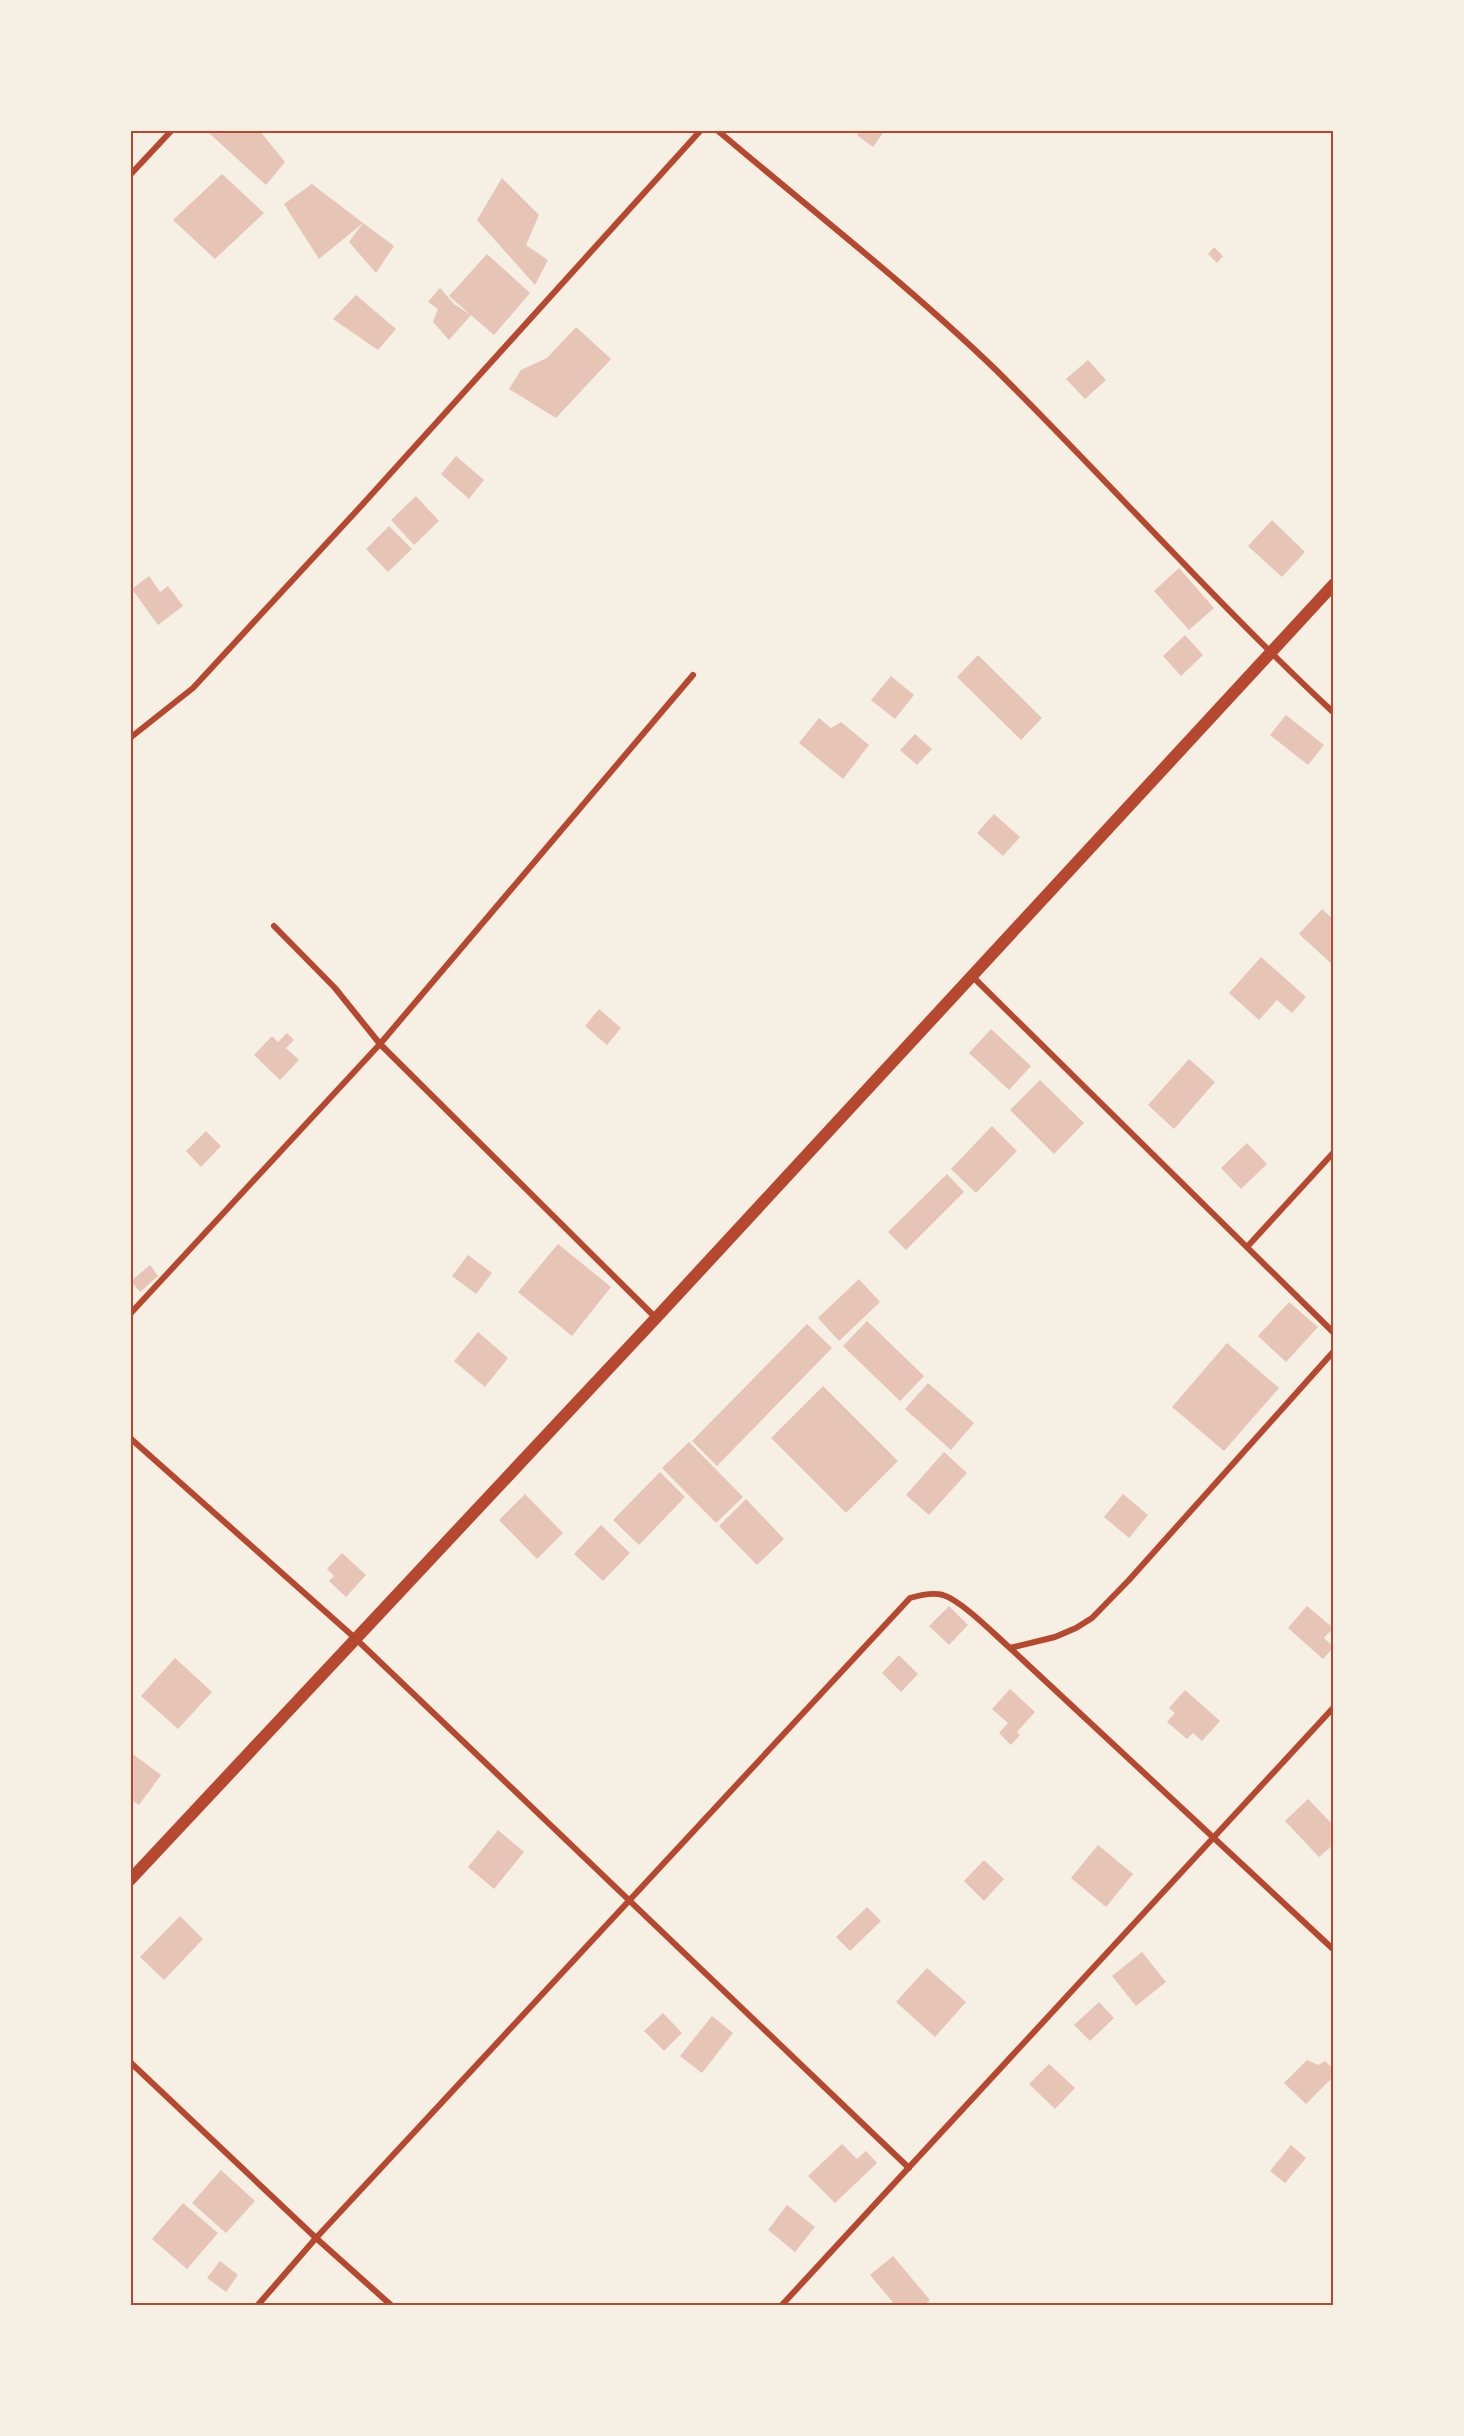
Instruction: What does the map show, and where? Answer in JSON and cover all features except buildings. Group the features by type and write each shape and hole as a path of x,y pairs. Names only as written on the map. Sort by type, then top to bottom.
{"main road":[{"path":"130,1880 656,1318 1334,584"}],"street":[{"path":"130,175 172,130"},
{"path":"130,738 193,688 701,130"},
{"path":"717,130 928,309 994,369 1117,492 1269,652 1334,713"},
{"path":"130,1314 380,1044 693,675"},
{"path":"274,926 335,988 380,1044 656,1318"},
{"path":"971,975 1334,1333"},
{"path":"1247,1247 1334,1152"},
{"path":"1010,1648 1055,1637 1092,1618 1334,1351"},
{"path":"130,1438 356,1638 909,2168"},
{"path":"257,2306 316,2238 910,1598 924,1594 942,1594 956,1602 1010,1648 1334,1950"},
{"path":"781,2306 1334,1707"},
{"path":"130,2062 316,2238 392,2306"}]}
